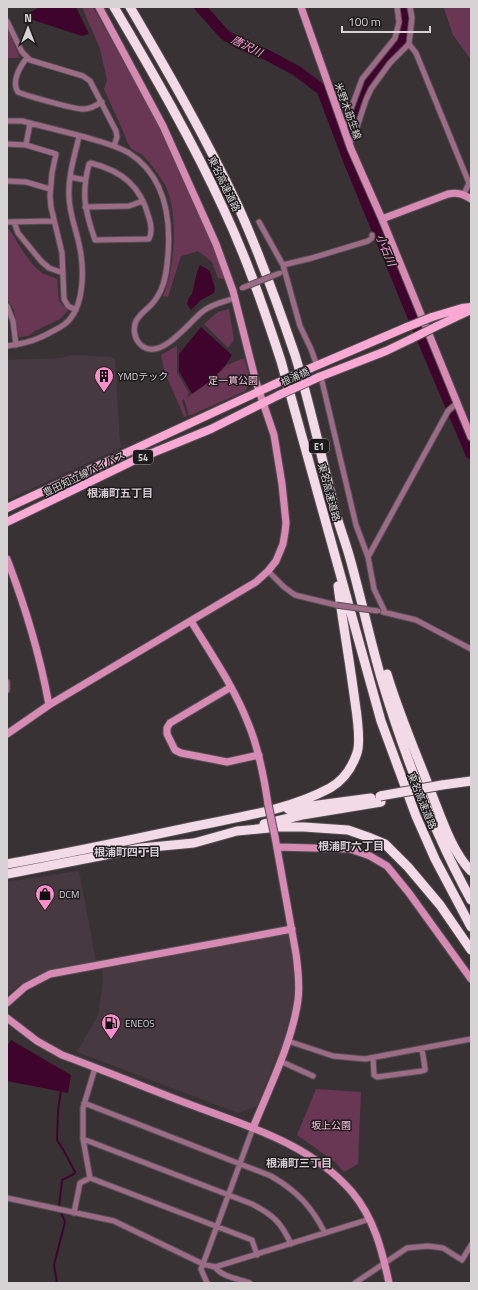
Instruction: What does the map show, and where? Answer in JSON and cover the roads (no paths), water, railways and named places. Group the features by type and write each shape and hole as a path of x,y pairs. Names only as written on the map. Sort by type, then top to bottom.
{"highway":[{"name":"東名高速道路","path":"114,7 159,84 205,170 243,253 263,305 280,361 377,707 399,773 435,859 471,927"},
{"name":"東名高速道路","path":"130,7 217,164 238,206 256,248 295,358 337,517 349,553 382,682 406,756 445,850 471,900"},
{"path":"7,864 80,851 259,813 288,805 330,788 342,780 352,768 358,751 358,723 334,552"},
{"path":"349,553 388,680 414,750 456,851 471,871"},
{"path":"7,874 141,848 194,843 302,815 471,781"},
{"path":"442,787 471,786"},
{"path":"259,813 380,799"},
{"path":"237,831 304,827 348,830 384,844 408,867 440,905 471,950"}],"main road":[{"name":"54","path":"314,367 432,317 462,308 471,309"},
{"name":"54","path":"320,377 380,353 471,309"},
{"name":"根浦橋","path":"259,391 314,367"},
{"name":"根浦橋","path":"279,395 320,377"},
{"name":"豊田知立線バイパス","path":"7,508 259,391"},
{"name":"豊田知立線バイパス","path":"7,522 135,460 211,429 279,395"}],"street":[{"path":"7,734 49,705 256,582 276,561 284,538 286,523 282,484 274,435 259,391 234,294 216,244 163,126 99,7"},
{"name":"米野木莇生線","path":"302,7 349,142 382,219 455,404 468,422 471,437"},
{"path":"343,126 345,125 350,113 362,78 395,38 398,22 397,7"},
{"path":"349,142 354,136 371,89 390,63 409,44 412,18 410,7"},
{"path":"7,20 20,49 27,58 36,63 83,76 92,83 116,131 114,146"},
{"path":"409,44 416,53 470,182 464,194"},
{"path":"27,58 19,70 15,84 18,92 81,109 90,108 102,102"},
{"path":"7,121 17,120 30,123 114,146 137,159 152,176 161,192 168,214 169,229 168,252 163,284 157,297 136,321 134,333 139,343 149,349 163,347 202,312 242,288 282,273"},
{"path":"26,145 30,123"},
{"path":"7,346 36,340 64,325 70,320 76,310 82,287 83,267 69,202 70,177 79,136"},
{"path":"7,144 26,145 55,154 50,189 51,204 62,253 64,300 68,306 76,310"},
{"path":"89,163 105,166 125,178 136,189 143,201 150,220 151,236 148,240 95,240 85,207 85,180 89,163"},
{"path":"70,177 85,180"},
{"path":"7,181 26,182 50,189"},
{"path":"382,219 448,194 464,194 471,199"},
{"path":"85,207 129,206 143,201"},
{"path":"7,222 54,221"},
{"path":"14,222 18,233 41,261 49,268 63,273"},
{"path":"259,222 283,265 282,273 300,326 311,349 314,367"},
{"path":"283,265 368,241 372,238 372,235"},
{"path":"8,309 14,326 16,345"},
{"path":"320,377 356,525 368,556 374,589 385,612"},
{"path":"368,556 448,411 455,404"},
{"path":"7,559 10,574 34,640 49,705"},
{"path":"268,570 284,587 295,595 336,605 385,612 416,620 471,649"},
{"path":"191,621 231,687 249,725 259,755 292,929 296,954 298,985 296,1009 288,1041 253,1128 203,1264 202,1269 207,1283"},
{"path":"7,682 7,690"},
{"path":"231,687 170,723 167,728 167,734 175,750 186,755 227,762 259,755"},
{"path":"277,846 350,850 370,856 386,866 409,893 471,979"},
{"path":"7,1003 24,987 50,974 292,929"},
{"path":"7,1018 37,1041 62,1055 253,1128 298,1148 330,1170 352,1192 370,1219 377,1235 389,1283"},
{"path":"288,1041 333,1056 365,1059 471,1039"},
{"path":"373,1058 374,1075 377,1077 422,1071 426,1068 422,1049"},
{"path":"280,1061 314,1076"},
{"path":"90,1178 83,1139 84,1103 95,1068"},
{"path":"84,1103 271,1176 292,1189 313,1211 325,1233"},
{"path":"83,1139 252,1204 276,1219 285,1231 291,1244"},
{"path":"74,1213 80,1183 90,1178 252,1240 257,1255"},
{"path":"7,1198 114,1221 203,1264 215,1267 370,1219"},
{"path":"355,1283 407,1248 428,1246 443,1248 462,1260 471,1245"},
{"path":"215,1267 218,1272 250,1283"}],"waterway":[{"name":"小石川","path":"200,7 225,35 240,44 267,55 297,71 322,90 350,164 471,454"},
{"path":"343,146 352,132 362,95 366,87 402,43 405,35 406,7"},
{"path":"57,1283 54,1265 65,1222 59,1207 62,1180 75,1172 57,1140 58,1111 61,1090"}],"tunnel":[{"path":"101,11 108,7"}],"place":[{"name":"YMDテック","path":"104,393"},
{"name":"DCM","path":"45,911"},
{"name":"ENEOS","path":"111,1040"}],"district":[{"name":"根浦町五丁目","path":"120,493"},
{"name":"根浦町六丁目","path":"351,846"},
{"name":"根浦町四丁目","path":"127,852"},
{"name":"根浦町三丁目","path":"299,1163"}],"water label":[{"name":"唐沢川","path":"247,46"}],"park label":[{"name":"定一貫公園","path":"233,380"},
{"name":"坂上公園","path":"331,1125"}]}
